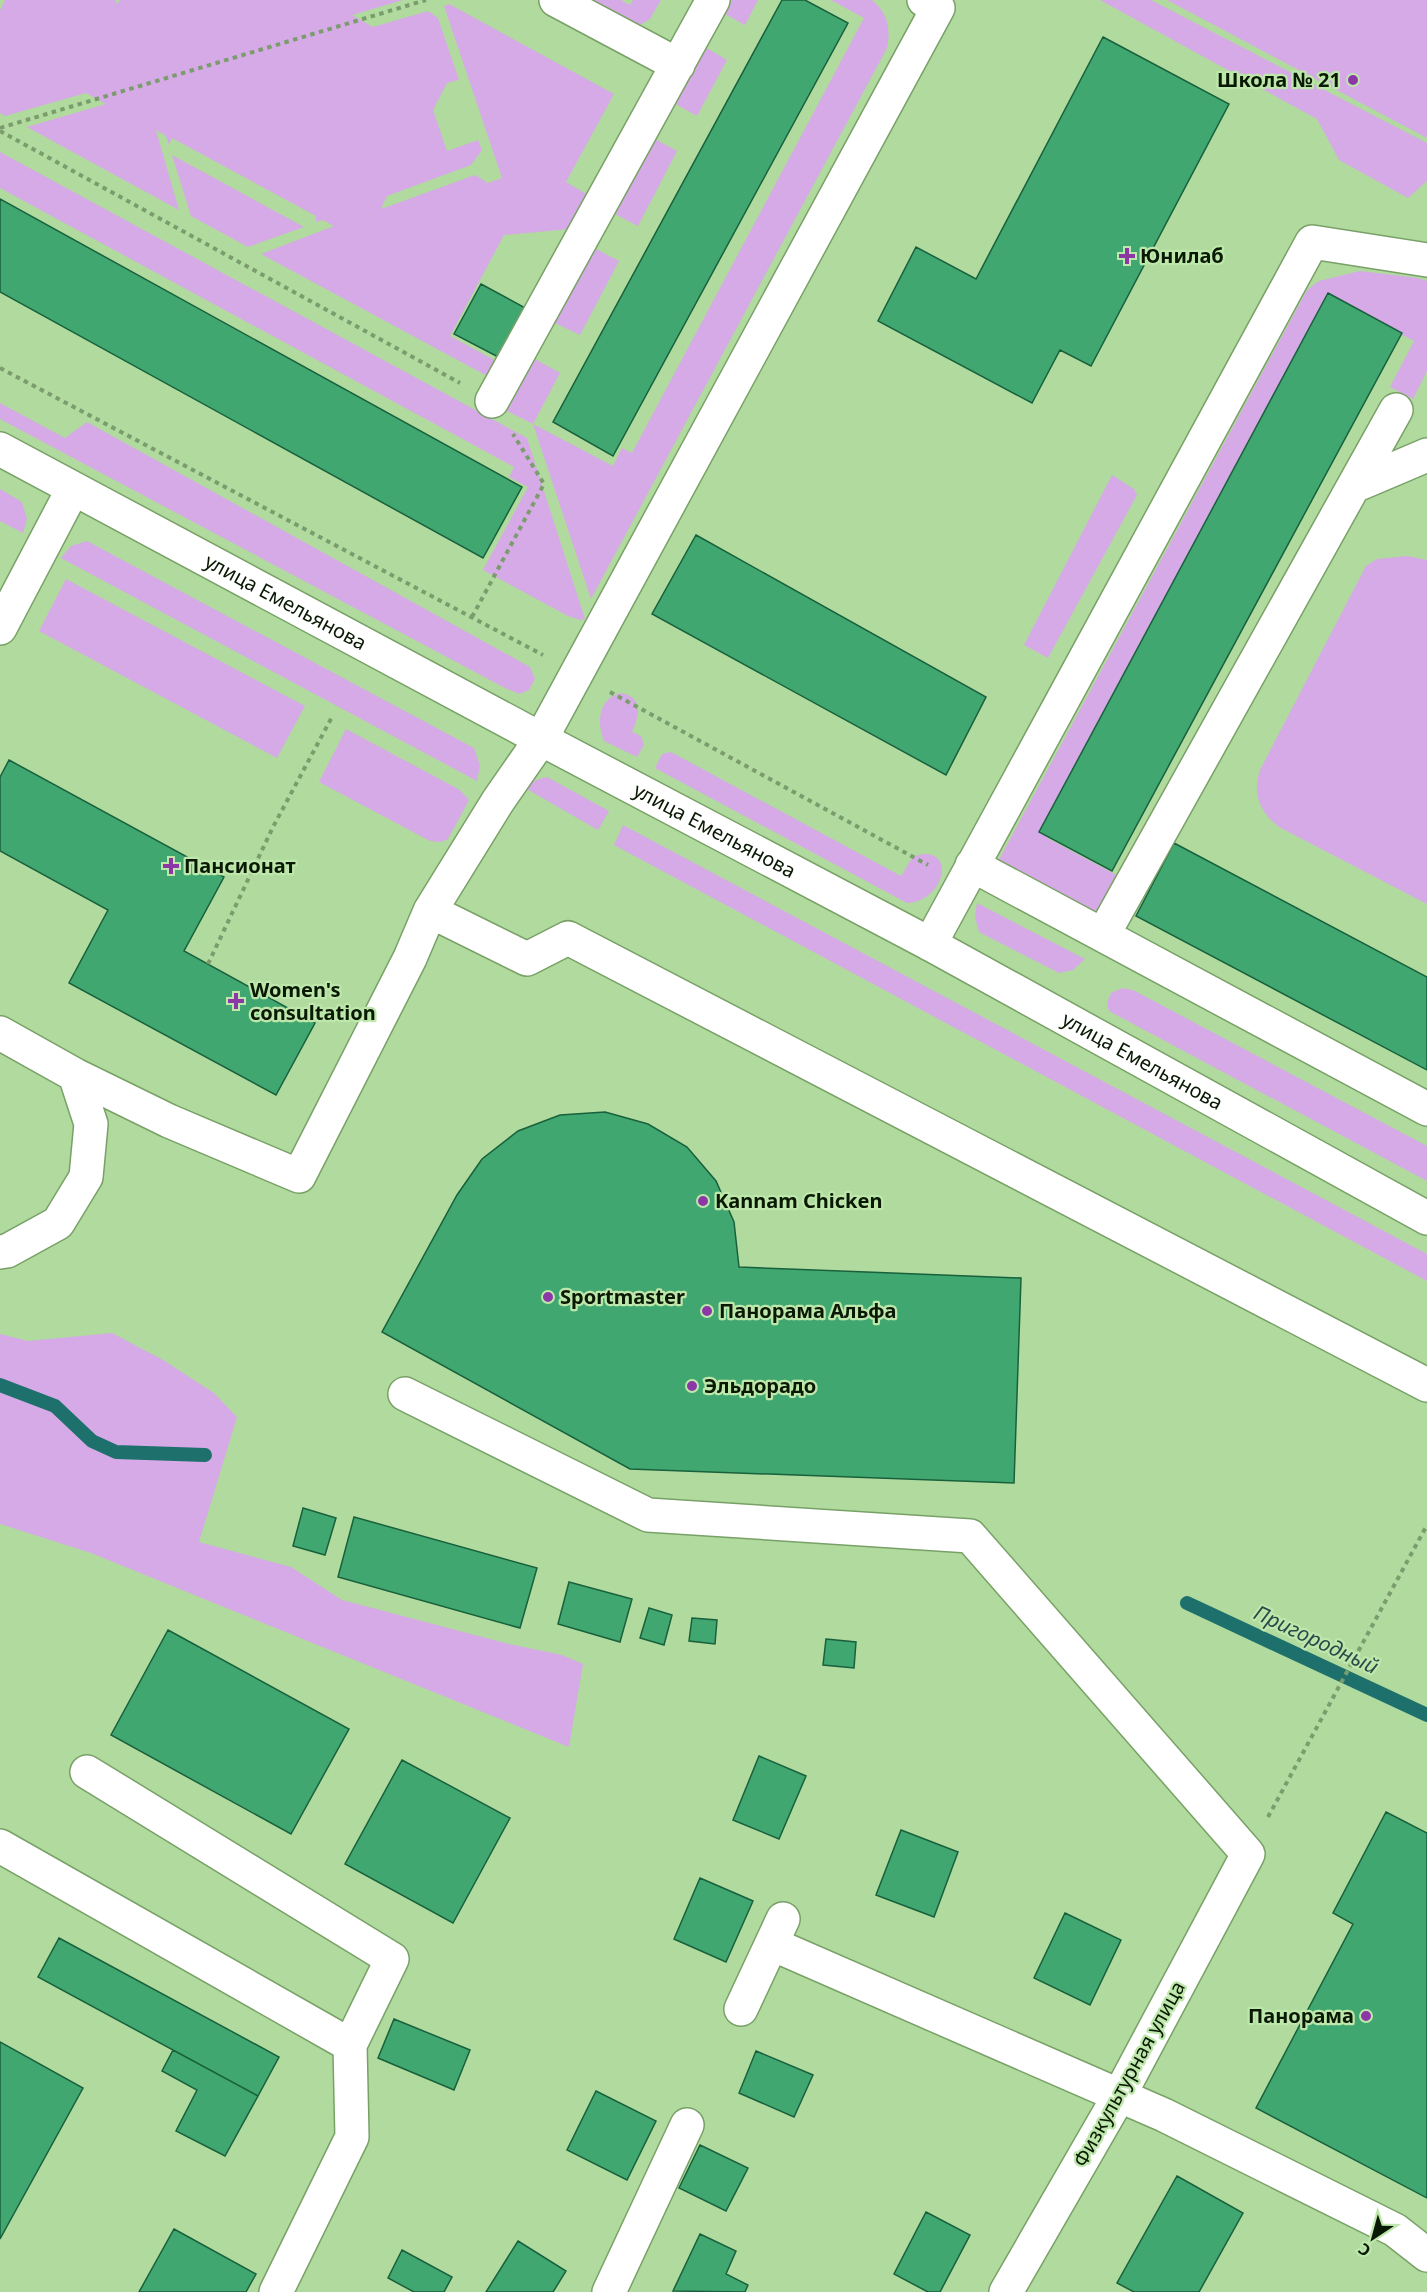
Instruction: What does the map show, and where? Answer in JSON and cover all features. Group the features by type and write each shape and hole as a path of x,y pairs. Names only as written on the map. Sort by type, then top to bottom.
{"main road":[{"path":"556,0 678,64"},
{"path":"492,400 713,0"},
{"path":"0,1033 75,1075 169,1121 299,1176 405,968 430,911 498,801 541,739 938,9 924,0"},
{"path":"930,944 1312,242 1427,260"},
{"path":"1103,935 1396,410"},
{"name":"улица Емельянова","path":"0,449 541,739 930,944 1427,1218"},
{"path":"1353,486 1427,456"},
{"path":"0,628 73,489"},
{"path":"967,874 1103,935 1427,1109"},
{"path":"430,911 527,959 568,938 1427,1385"},
{"path":"0,1252 7,1251 58,1222 86,1177 91,1124 75,1075"},
{"path":"405,1394 648,1515 970,1536 1248,1854"},
{"path":"87,1772 392,1959 350,2045 352,2138 276,2292"},
{"path":"0,1846 350,2045"},
{"name":"Физкультурная улица","path":"1006,2292 1119,2096 1248,1854"},
{"path":"741,2009 777,1931 1119,2096 1164,2115 1395,2230 1427,2255"},
{"path":"609,2292 687,2125"}],"path":[{"path":"0,129 426,0"},
{"path":"0,129 492,400 544,484 472,617"},
{"path":"0,368 576,673 967,874"},
{"path":"208,964 273,827 332,717"},
{"path":"1248,1854 1427,1525"}],"shaded area":[{"path":"5,0 115,0 117,4 120,0 403,0 352,15 373,27 428,11 438,18 459,80 447,83 433,110 447,151 478,140 482,150 471,165 387,196 381,209 475,175 488,183 502,178 444,6 449,4 614,94 566,182 588,195 570,229 504,235 450,336 498,362 489,377 261,254 334,226 323,220 316,222 316,216 172,138 169,145 166,136 156,130 179,210 27,127 106,104 86,93 5,116 0,113 0,10"},
{"path":"566,0 621,0 630,5 633,0 661,0 650,19 638,26"},
{"path":"728,0 758,0 745,25 721,12"},
{"path":"831,0 872,0 882,10 887,22 889,34 887,48 591,599 533,424 613,466 622,448 632,453 864,18"},
{"path":"1100,0 1151,0 1427,143 1427,181 1408,198 1339,160 1317,119"},
{"name":"Школа № 21","path":"1167,0 1427,0 1427,138"},
{"path":"703,46 727,60 697,116 672,102"},
{"path":"653,138 677,151 638,226 613,213"},
{"path":"0,152 527,438 585,619 580,620 568,616 483,570 528,487 509,477 514,467 0,188"},
{"path":"172,155 304,227 248,247 191,216"},
{"path":"594,248 619,261 580,335 555,323"},
{"path":"1360,271 1427,281 1427,371 1413,399 1390,387 1414,341 1332,299 1047,838 1126,880 1098,935 989,878 1307,290 1319,281"},
{"path":"535,359 560,373 533,424 507,411"},
{"path":"0,403 65,438 87,422 530,667 535,679 529,690 520,694 505,688 0,419"},
{"path":"1112,475 1134,489 1137,495 1048,658 1024,645"},
{"path":"0,489 22,502 27,519 23,533 0,521"},
{"path":"87,541 474,748 480,765 477,781 61,558 71,546"},
{"path":"1407,556 1427,560 1427,904 1279,827 1263,809 1257,794 1260,770 1366,566 1377,559"},
{"path":"66,579 305,706 277,758 39,631"},
{"path":"622,693 629,695 637,703 638,714 632,732 641,736 644,745 637,757 604,741 600,726 601,711 604,705 614,695"},
{"path":"346,729 460,790 469,800 448,839 441,842 430,841 319,782"},
{"path":"671,752 901,876 916,856 924,854 934,856 940,861 941,878 929,895 919,901 907,903 655,768 662,754"},
{"path":"547,777 609,811 598,830 525,788 536,780"},
{"path":"623,825 1427,1254 1427,1281 614,845"},
{"path":"977,903 1085,959 1073,970 1059,973 979,932 975,917"},
{"path":"1122,988 1133,990 1427,1146 1427,1181 1109,1011 1107,1003 1111,993"},
{"path":"112,1333 163,1360 214,1393 237,1417 199,1542 291,1567 342,1600 509,1644 562,1655 583,1664 569,1747 91,1553 0,1524 0,1334 28,1341"}],"building":[{"path":"782,0 805,0 848,23 613,456 553,422"},
{"path":"1103,37 1229,104 1091,366 1060,350 1032,403 878,321 916,247 976,279"},
{"path":"0,199 522,487 483,558 0,292"},
{"path":"481,284 529,310 502,359 454,334"},
{"path":"1328,293 1402,333 1112,871 1039,832"},
{"path":"696,535 986,697 946,775 652,614"},
{"path":"9,760 224,877 184,951 315,1023 276,1095 69,983 108,910 0,851 0,777"},
{"path":"1174,843 1427,977 1427,1070 1136,916"},
{"name":"Панорама Альфа","path":"605,1112 648,1124 687,1147 716,1181 734,1222 739,1267 1021,1278 1014,1483 630,1469 382,1332 457,1195 482,1159 518,1131 560,1115"},
{"path":"303,1508 336,1518 325,1555 293,1546"},
{"path":"354,1517 537,1568 520,1628 338,1577"},
{"path":"569,1582 632,1599 620,1642 558,1624"},
{"path":"649,1608 672,1615 664,1645 640,1638"},
{"path":"692,1618 717,1620 715,1644 689,1641"},
{"path":"168,1630 349,1729 291,1834 111,1735"},
{"path":"826,1639 856,1642 854,1668 823,1665"},
{"path":"759,1756 806,1776 779,1839 733,1820"},
{"path":"402,1760 510,1818 453,1923 345,1864"},
{"name":"Панорама","path":"1386,1812 1427,1833 1427,2198 1256,2108 1353,1924 1333,1913"},
{"path":"901,1830 958,1852 934,1917 876,1895"},
{"path":"700,1878 753,1901 726,1962 674,1939"},
{"path":"1065,1913 1121,1940 1090,2005 1034,1978"},
{"path":"59,1938 279,2057 258,2096 38,1977"},
{"path":"394,2019 470,2050 454,2090 378,2058"},
{"path":"0,2042 83,2088 0,2239"},
{"path":"173,2050 258,2096 225,2156 176,2131 197,2090 162,2071"},
{"path":"756,2051 813,2075 794,2117 739,2093"},
{"path":"596,2091 656,2121 627,2180 567,2150"},
{"path":"700,2145 748,2168 726,2211 679,2188"},
{"path":"1177,2176 1243,2213 1199,2292 1134,2292 1117,2283"},
{"path":"926,2212 970,2235 940,2292 928,2292 894,2274"},
{"path":"174,2229 256,2274 246,2292 139,2292"},
{"path":"700,2234 736,2251 726,2274 748,2285 745,2292 673,2291"},
{"path":"518,2241 566,2271 553,2292 486,2292"},
{"path":"402,2250 452,2277 444,2292 414,2292 388,2278"}],"waterway":[{"name":"Пригородный","path":"0,1385 55,1406 92,1441 116,1452 205,1455"},
{"name":"Пригородный","path":"1187,1603 1427,1715"}],"place":[{"name":"Школа № 21","path":"1353,80"},
{"name":"Юнилаб","path":"1127,256"},
{"name":"Пансионат","path":"171,866"},
{"name":"Women's consultation","path":"236,1001"},
{"name":"Kannam Chicken","path":"703,1201"},
{"name":"Sportmaster","path":"548,1297"},
{"name":"Панорама Альфа","path":"707,1311"},
{"name":"Эльдорадо","path":"692,1386"},
{"name":"Панорама","path":"1366,2016"}]}
